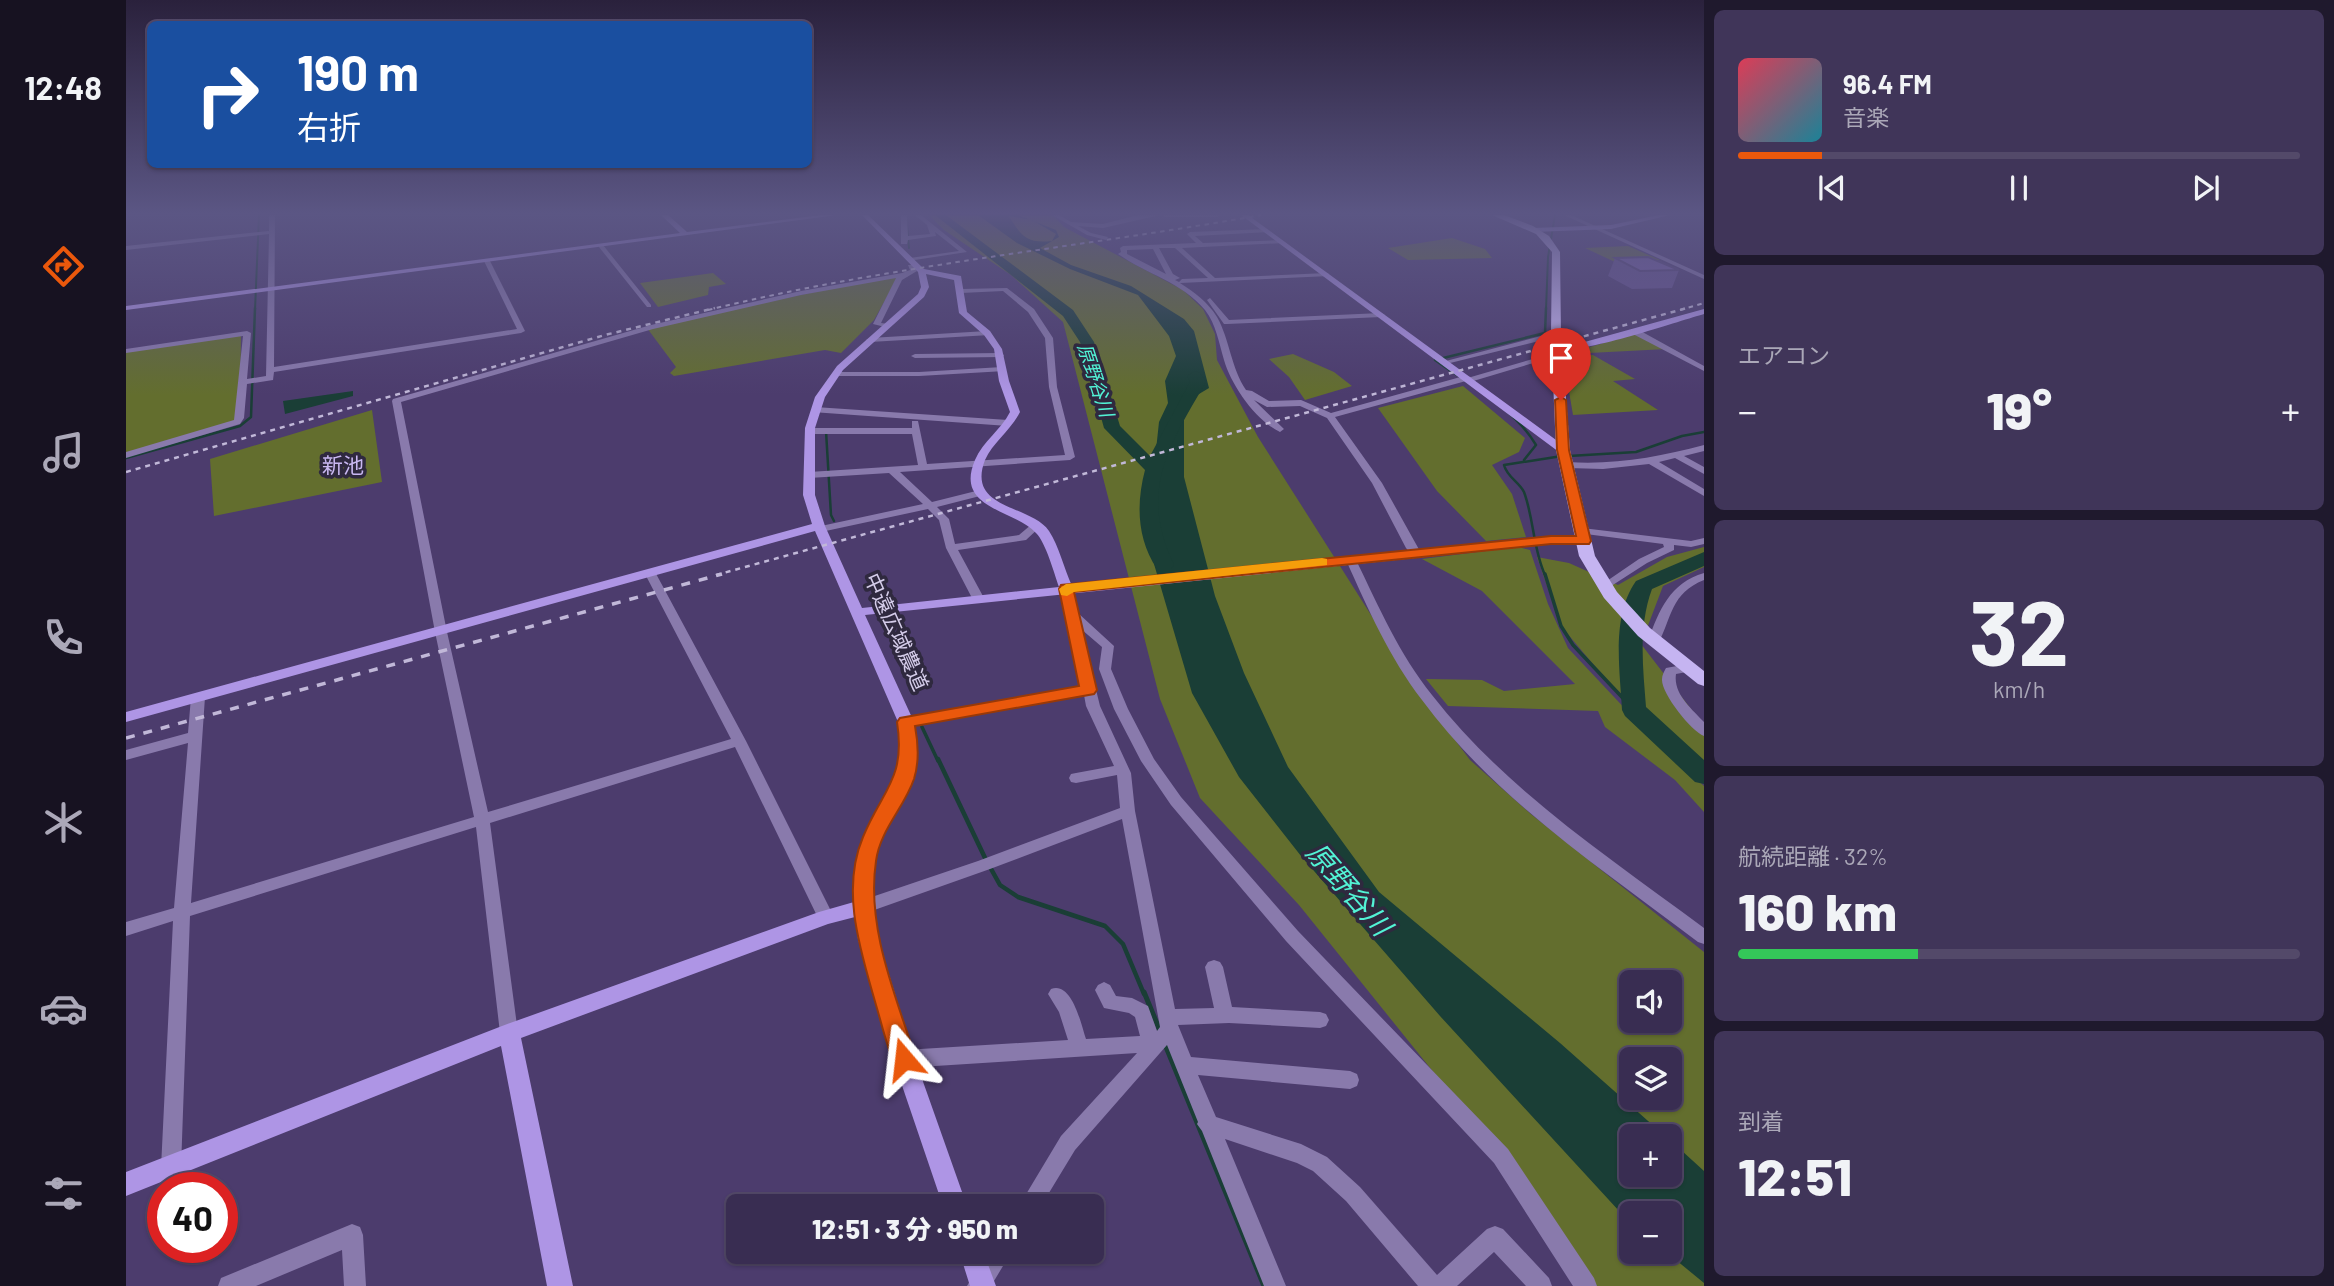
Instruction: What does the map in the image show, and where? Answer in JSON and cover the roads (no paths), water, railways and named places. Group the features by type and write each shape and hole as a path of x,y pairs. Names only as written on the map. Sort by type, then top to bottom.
{"main road":[{"path":"1556,275 1556,334 1563,450 1587,556 1608,591 1649,636 1704,680"}],"street":[{"path":"270,275 270,374"},
{"path":"126,308 378,275"},
{"path":"244,382 270,374 521,331 494,275"},
{"path":"624,275 649,306"},
{"path":"886,326 877,324 899,279 904,275"},
{"path":"560,1286 509,1033 482,819 441,632 396,401 651,327 801,293 904,275"},
{"name":"中遠広域農道","path":"919,275 924,290 835,374 815,410 810,431 809,495 820,527 906,722 909,750 904,779 873,836 866,859 863,907 868,939 904,1059 951,1194"},
{"path":"950,275 959,280 963,313 987,332 1000,355 1004,381 1015,412 979,463 980,493 993,505 1036,526 1047,539 1066,589 1093,706 1122,769 1162,1033 1068,1143 1036,1194"},
{"path":"1160,275 1178,285 1208,309 1217,324 1234,376 1264,417 1280,429"},
{"path":"1170,275 1215,305 1227,322 1381,314"},
{"path":"1210,275 1214,279"},
{"path":"1182,281 1327,275"},
{"path":"1327,275 1563,450"},
{"path":"809,475 1070,457 1053,387 1049,338 1043,328 1031,311 1005,289 961,291"},
{"path":"1330,416 1704,311"},
{"path":"126,351 272,329"},
{"path":"1634,331 1704,369"},
{"path":"870,340 987,332"},
{"path":"126,454 237,422 240,418 247,333"},
{"path":"1446,362 1556,334"},
{"path":"915,356 1000,355"},
{"path":"835,374 919,374 1002,369"},
{"path":"1240,385 1267,404 1301,403 1330,416 1372,473 1399,519 1407,542 1416,553"},
{"path":"815,410 1008,423"},
{"path":"915,415 915,431 923,466"},
{"path":"1525,421 1562,431"},
{"path":"810,431 915,431"},
{"path":"1568,465 1598,468 1652,462 1704,448"},
{"path":"1677,456 1704,471"},
{"path":"1652,462 1704,493"},
{"path":"893,471 944,519 951,548 978,598"},
{"path":"126,717 820,527 980,493"},
{"path":"951,548 1022,538 1036,526"},
{"path":"859,612 1583,536 1691,544 1704,541"},
{"path":"1608,591 1643,561 1670,548 1668,541"},
{"path":"1346,560 1398,656 1442,716 1517,791 1566,832 1704,937"},
{"path":"650,572 739,741 826,917"},
{"path":"1649,636 1669,598 1693,579 1704,576"},
{"path":"1072,614 1108,646 1105,669 1121,709 1148,761 1176,801 1293,936 1501,1156 1586,1286"},
{"path":"1688,668 1670,671 1667,678 1668,688 1704,731"},
{"path":"906,722 1088,690"},
{"path":"171,1168 183,911 198,697"},
{"path":"126,755 196,736"},
{"path":"126,929 739,741"},
{"path":"1076,778 1122,769"},
{"path":"126,1184 509,1033 826,917 984,865 1128,811"},
{"path":"1214,967 1225,1014"},
{"path":"1104,990 1110,1003 1132,1006 1142,1013 1162,1033 1184,1065 1275,1286"},
{"path":"1057,993 1067,1009 1080,1048"},
{"path":"904,1059 1080,1048 1162,1033 1225,1014 1320,1020"},
{"path":"1184,1065 1350,1080"},
{"path":"1207,1124 1301,1154 1320,1164 1353,1194 1432,1286"},
{"path":"229,1286 352,1235 355,1286"},
{"path":"1441,1286 1495,1237 1541,1286"},
{"path":"975,1264 981,1285"},
{"path":"981,1285 993,1264"}],"water":[{"path":"1086,275 1100,275 1131,286 1184,319 1194,331 1209,388 1184,403 1184,477 1215,596 1244,673 1288,767 1379,892 1619,1095 1619,1110 1636,1110 1651,1124 1619,1124 1619,1187 1682,1187 1682,1151 1704,1171 1704,1283 1681,1264 1682,1201 1619,1201 1619,1211 1440,1016 1301,856 1239,777 1192,693 1154,564 1154,469 1159,422 1168,403 1165,381 1176,356 1169,336 1138,295"},
{"path":"353,391 353,396 285,414 283,401"}],"waterway":[{"path":"255,310 256,275"},
{"name":"原野谷川","path":"1018,275 1068,313 1087,342 1112,428 1154,469"},
{"path":"1546,310 1547,275"},
{"path":"126,458 240,426 251,417 255,308"},
{"path":"1524,460 1536,445 1527,432 1504,408 1435,360 1545,333 1546,308"},
{"name":"原野谷川","path":"1154,469 1179,414 1198,382 1195,376"},
{"path":"826,431 831,515 834,521"},
{"path":"1569,456 1636,452 1682,436 1704,432"},
{"path":"1545,575 1524,492 1504,465 1562,456"},
{"name":"原野谷川","path":"1154,469 1149,486 1149,524 1164,565"},
{"path":"1704,558 1643,585 1634,615 1631,646 1634,710 1704,775"},
{"path":"1545,574 1561,626 1573,645 1634,710"},
{"path":"922,727 938,761"},
{"path":"938,759 986,860"},
{"path":"990,867 1000,885 1018,897 1105,926 1123,944 1144,994"},
{"path":"1144,992 1160,1031"},
{"path":"1164,1042 1264,1286"}],"railway":[{"path":"708,310 879,275"},
{"path":"1685,309 1704,303"},
{"path":"126,472 605,335 715,308"},
{"path":"716,575 1685,309"},
{"path":"1680,310 1685,309"},
{"path":"126,738 722,574"}],"district":[{"name":"新池","path":"343,466"}]}
